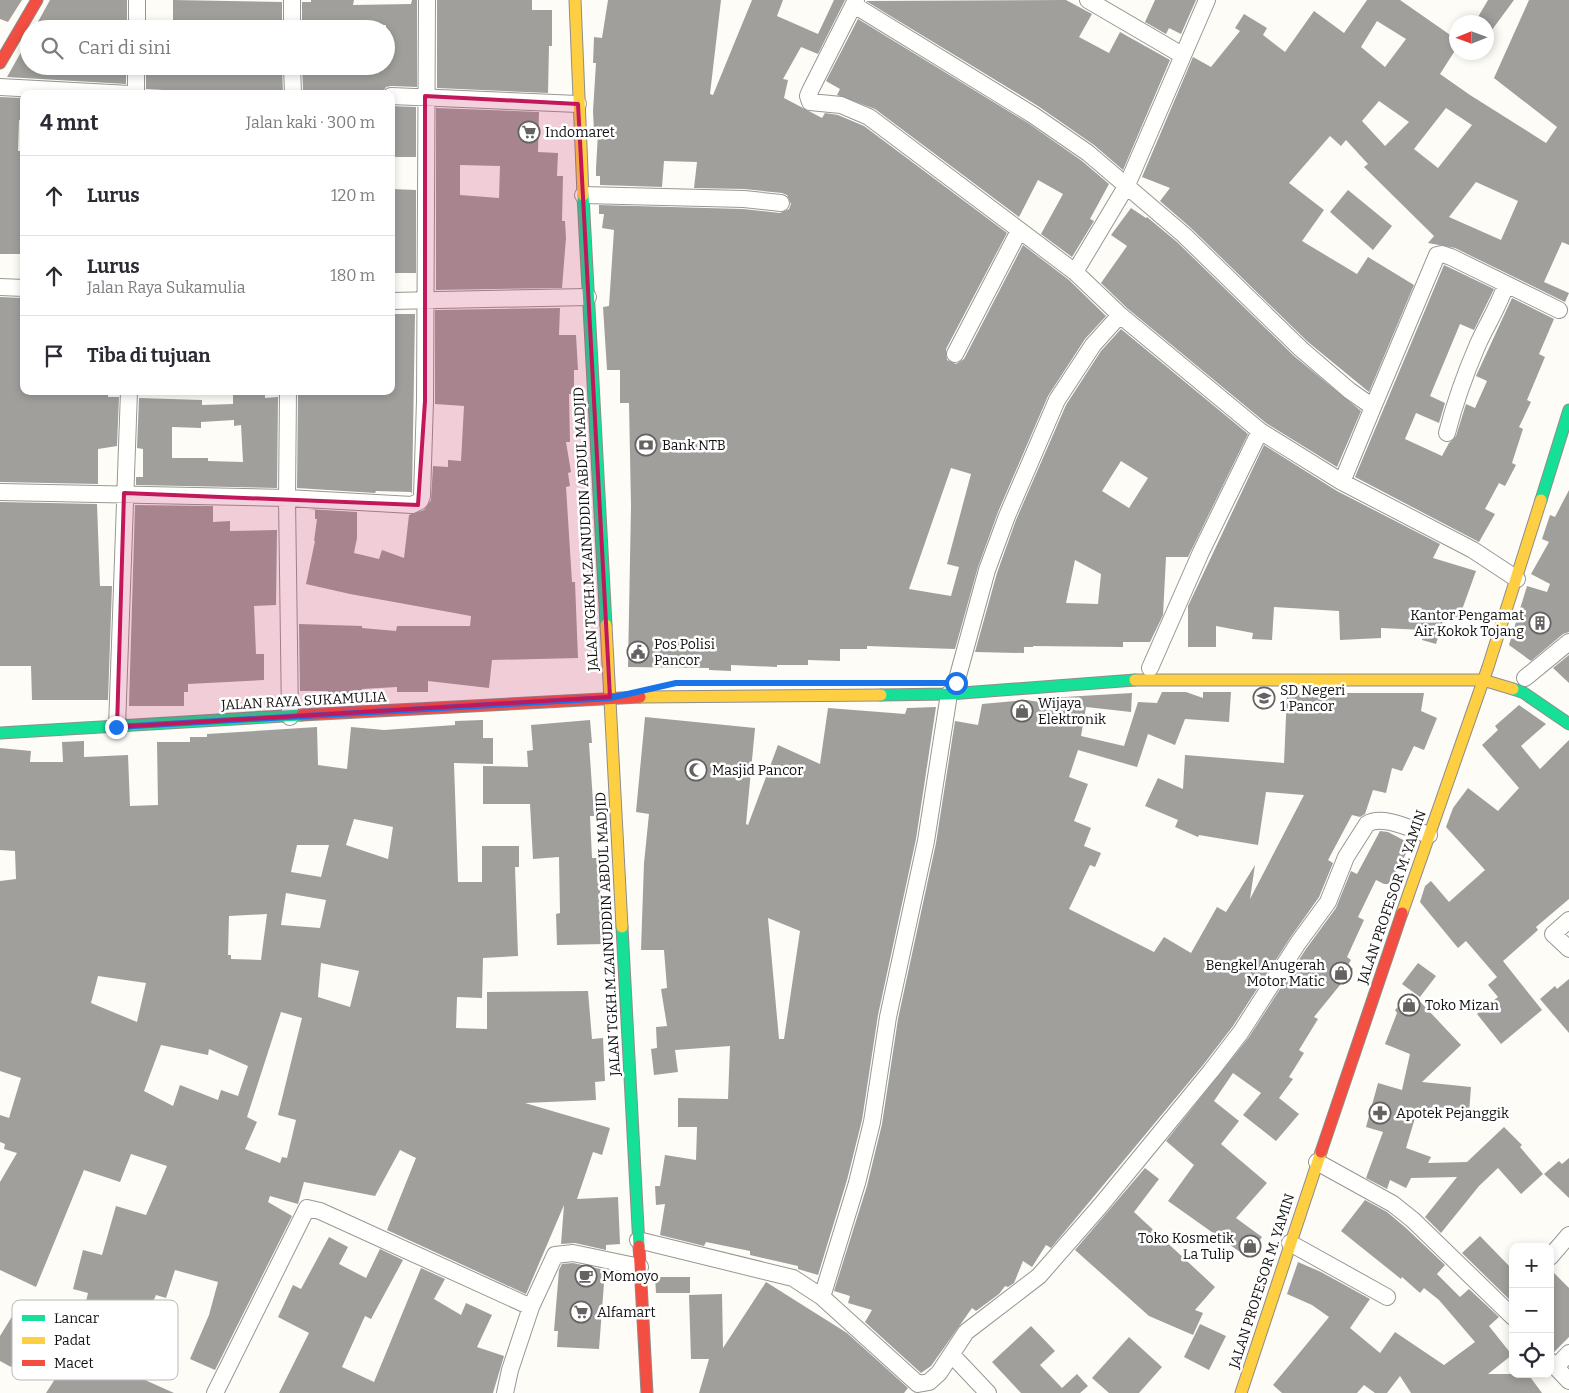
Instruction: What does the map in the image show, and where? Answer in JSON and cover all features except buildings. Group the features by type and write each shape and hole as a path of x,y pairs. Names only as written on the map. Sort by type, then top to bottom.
{"main road":[{"path":"24,20 37,0"},
{"name":"JALAN TGKH.M.ZAINUDDIN ABDUL MADJID","path":"575,0 578,104 646,1393"},
{"path":"0,63 20,26"},
{"name":"JALAN PROFESOR M. YAMIN","path":"1241,1393 1317,1162 1429,835 1483,680 1493,668 1517,578 1569,410"},
{"path":"1474,666 1493,668"},
{"path":"1120,669 1155,668"},
{"path":"1031,674 1033,686"},
{"path":"1521,676 1539,686"},
{"path":"610,698 952,689 1150,679 1483,680 1524,693 1569,724"},
{"path":"866,683 952,689 984,680"},
{"path":"610,698 667,685"},
{"name":"JALAN RAYA SUKAMULIA","path":"0,733 610,698"}],"street":[{"path":"137,0 137,20"},
{"path":"292,0 292,20"},
{"path":"0,492 124,493 287,498 412,505 420,501 422,496 425,401 425,96 427,0"},
{"path":"1088,0 1182,55"},
{"path":"1075,272 1127,185 1206,0"},
{"path":"1373,407 1350,391 1300,349 1184,235 1127,185 1059,131 855,2 811,89 808,96 810,102 841,106 870,117 1075,272 1120,315 1260,431 1342,482 1473,550 1517,578"},
{"path":"136,75 136,90"},
{"path":"292,75 292,90"},
{"path":"0,88 43,90"},
{"path":"395,96 578,104"},
{"path":"583,195 744,198 781,203"},
{"path":"956,354 1019,231"},
{"path":"1342,482 1437,255 1442,254 1451,257 1560,310"},
{"path":"1447,433 1456,397 1479,342 1500,302 1506,284"},
{"path":"0,287 20,288"},
{"path":"395,301 425,302 588,297"},
{"path":"822,1296 857,1183 872,1122 888,1017 926,841 952,689 986,570 1057,400 1093,345 1120,315"},
{"path":"116,727 129,395"},
{"path":"288,395 287,498 290,717"},
{"path":"1155,668 1201,552 1260,431"},
{"path":"1521,676 1569,642"},
{"path":"638,1240 793,1278 822,1296 918,1384 929,1382 939,1373 966,1332 1038,1276 1068,1244 1211,1071 1241,1032 1298,944 1328,902 1346,856 1367,824 1372,821 1384,821 1429,835"},
{"path":"1569,920 1553,934 1569,948"},
{"path":"1317,1162 1393,1204 1509,1307"},
{"path":"214,1393 307,1208 320,1210 531,1306"},
{"path":"1554,1252 1569,1235"},
{"path":"1290,1243 1387,1296"},
{"path":"505,1393 510,1370 531,1306 552,1259 557,1254 580,1255 640,1267"},
{"path":"1554,1363 1569,1353"},
{"path":"952,1355 988,1393"},
{"path":"1554,1365 1569,1381"}],"highlighted area":[{"path":"425,96 578,104 610,697 117,727 124,493 418,505 425,401"}],"traffic: fast":[{"path":"583,195 606,625"},
{"path":"1541,500 1569,410"},
{"path":"881,695 949,694 1135,680"},
{"path":"1513,689 1524,693 1569,724"},
{"path":"0,733 302,715"},
{"path":"622,927 639,1246"}],"traffic: slow":[{"path":"575,0 583,195"},
{"path":"1402,913 1488,667 1541,500"},
{"path":"606,625 622,927"},
{"path":"1135,680 1483,680 1513,689"},
{"path":"640,697 881,695"},
{"path":"1241,1393 1321,1152"}],"traffic: jam":[{"path":"25,20 37,0"},
{"path":"0,63 20,29"},
{"path":"302,715 640,697"},
{"path":"1321,1152 1402,913"},
{"path":"639,1246 647,1393"}],"place":[{"name":"Indomaret","path":"529,132"},
{"name":"Bank NTB","path":"646,445"},
{"name":"Kantor Pengamat Air Kokok Tojang","path":"1540,623"},
{"name":"Pos Polisi Pancor","path":"638,652"},
{"name":"SD Negeri 1 Pancor","path":"1264,698"},
{"name":"Wijaya Elektronik","path":"1022,711"},
{"name":"Masjid Pancor","path":"696,770"},
{"name":"Bengkel Anugerah Motor Matic","path":"1341,973"},
{"name":"Toko Mizan","path":"1409,1005"},
{"name":"Apotek Pejanggik","path":"1380,1113"},
{"name":"Toko Kosmetik La Tulip","path":"1250,1246"},
{"name":"Momoyo","path":"586,1276"},
{"name":"Alfamart","path":"581,1312"}],"route":[{"path":"116,727 610,698 676,683 956,683"}]}
